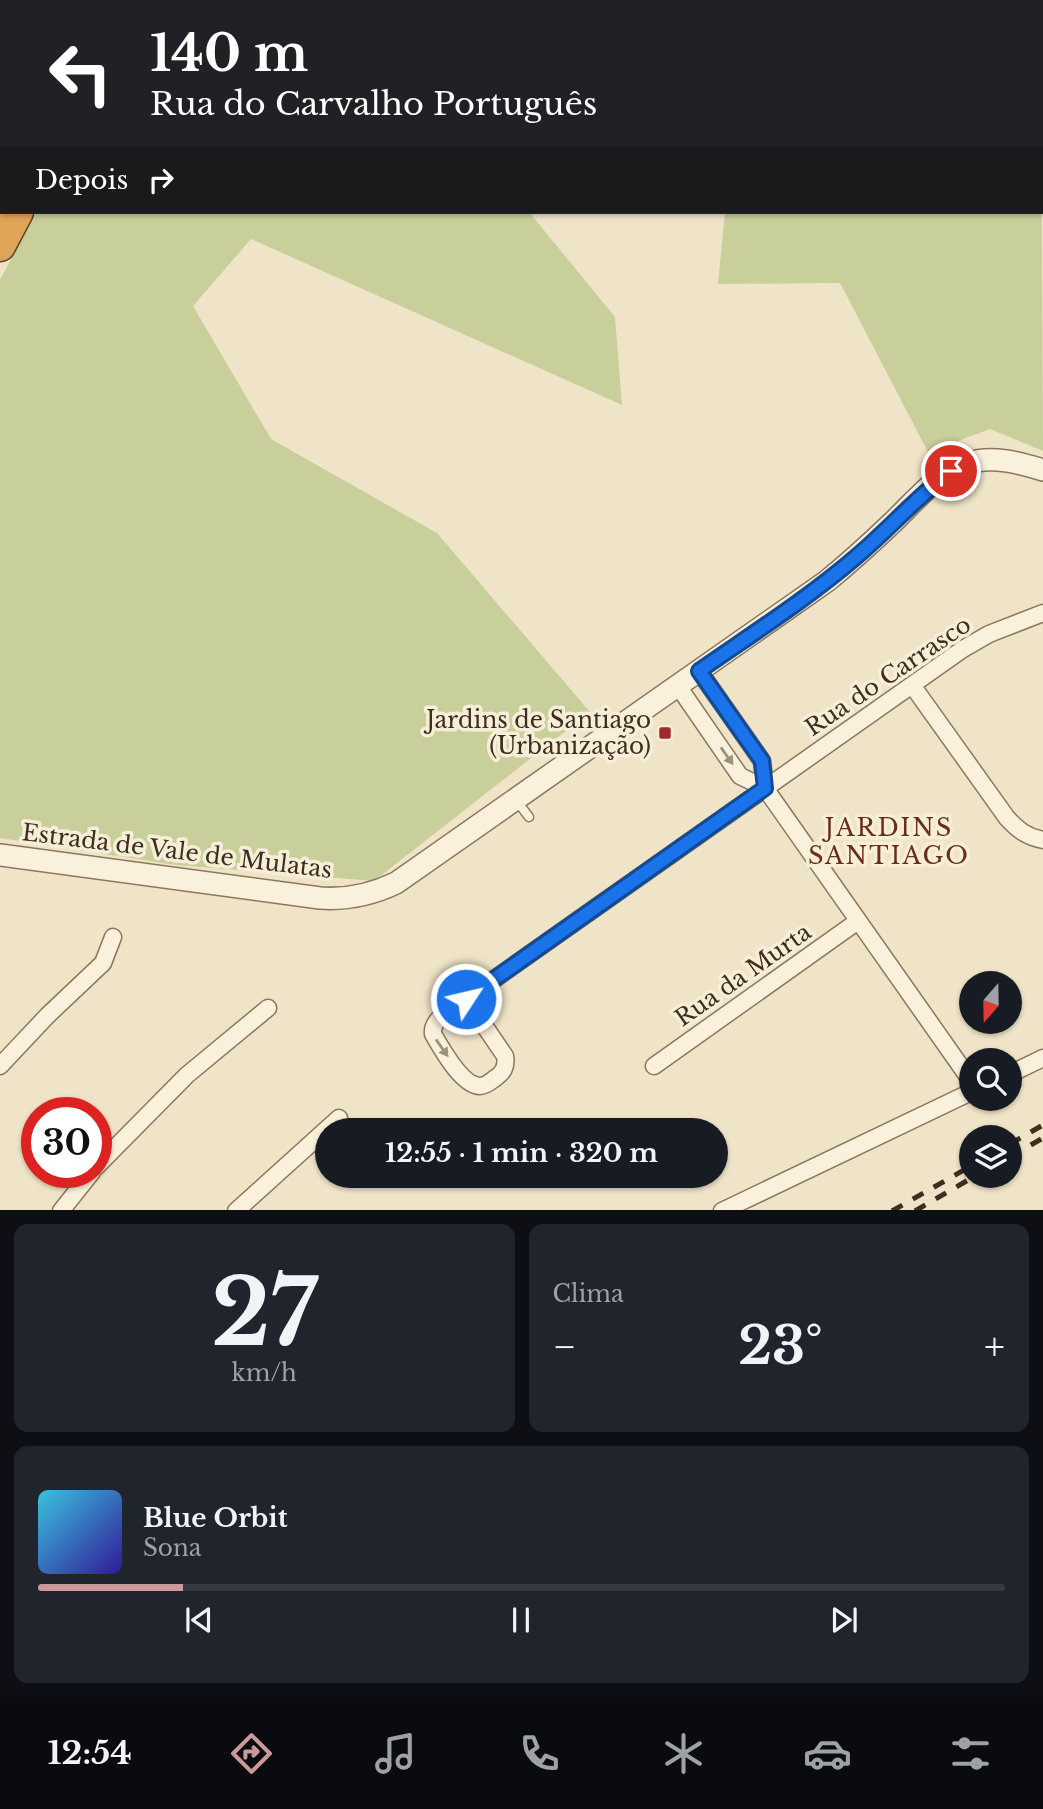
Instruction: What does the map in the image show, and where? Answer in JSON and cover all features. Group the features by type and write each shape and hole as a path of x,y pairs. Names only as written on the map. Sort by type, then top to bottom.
{"highway":[{"path":"0,246 17,214"}],"street":[{"name":"Estrada de Vale de Mulatas","path":"0,855 320,898 357,897 376,893 396,883 827,581 932,485 951,471 969,462 987,460 1007,461 1043,470"},
{"name":"Rua do Carrasco","path":"466,999 505,1056 501,1074 484,1085 478,1086 465,1080 432,1032 436,1021 466,999 963,649 989,634 1043,613"},
{"path":"699,671 762,761 765,788 959,1064"},
{"path":"912,685 1017,830 1028,837 1043,840"},
{"path":"678,686 740,776 765,788"},
{"path":"697,714 719,699"},
{"name":"Rua da Murta","path":"654,1066 858,920"},
{"path":"0,1066 47,1016 103,963 113,937"},
{"path":"112,1151 187,1075 268,1008"},
{"path":"1022,1068 1043,1058"},
{"path":"722,1210 959,1098"},
{"path":"236,1210 249,1204 315,1141"},
{"path":"61,1210 79,1188"}],"lane":[{"path":"515,800 529,817"}],"green space":[{"path":"35,214 531,214 615,317 622,405 251,239 193,306 271,439 437,533 590,712 374,881 176,865 0,838 0,280"},
{"path":"725,214 1042,214 1043,451 990,429 928,452 840,283 718,284"}],"railway":[{"path":"1022,1137 1043,1125"},
{"path":"1022,1150 1043,1138"},
{"path":"894,1210 959,1173"},
{"path":"917,1210 959,1185"}],"place":[{"name":"Jardins de Santiago (Urbanização)","path":"665,733"}],"district":[{"name":"JARDINS SANTIAGO","path":"889,842"}],"route":[{"path":"466,999 765,788 762,761 699,671 827,581 932,485 951,471"}]}
